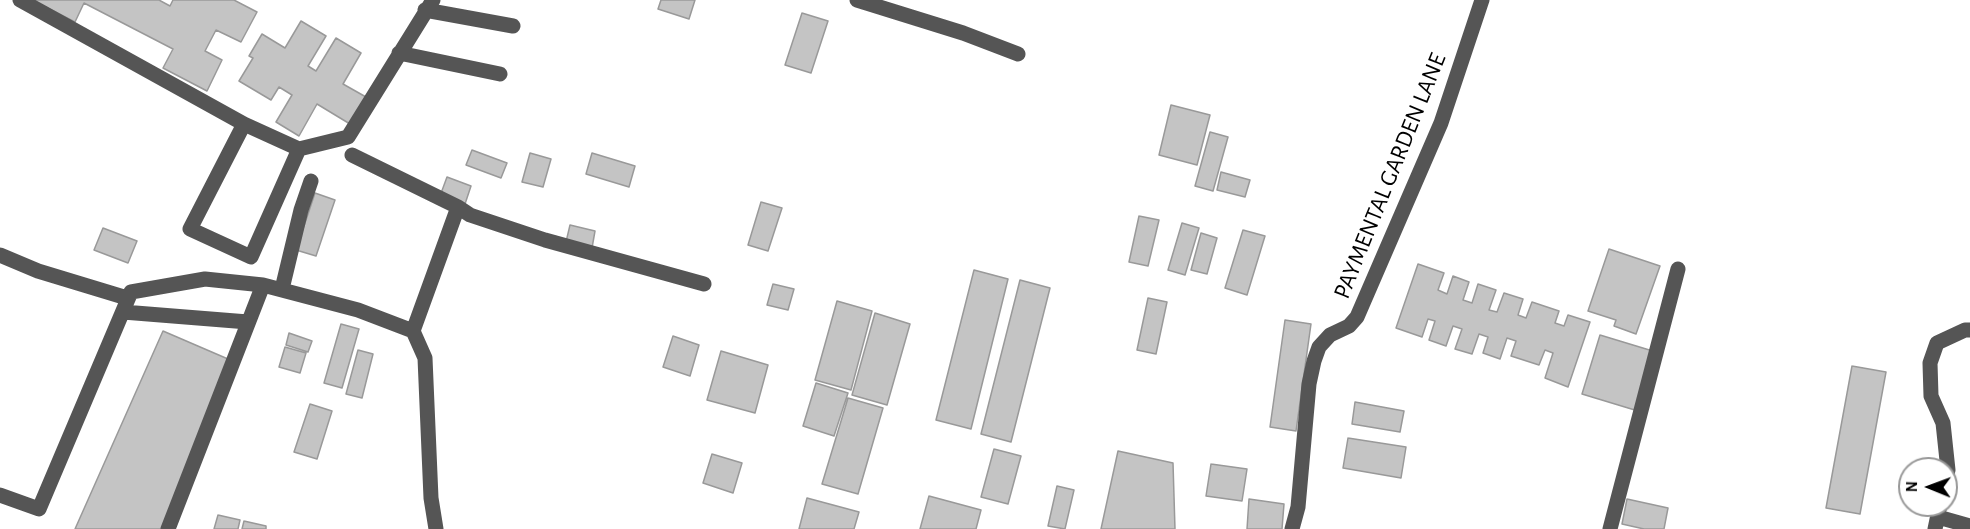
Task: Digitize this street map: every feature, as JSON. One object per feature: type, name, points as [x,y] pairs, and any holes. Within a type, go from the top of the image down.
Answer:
[{"type":"street","points":[[21,0],[244,124],[299,148],[348,137],[429,5],[513,26]]},
{"type":"street","points":[[857,0],[963,33],[1018,54]]},
{"type":"street","name":"PAYMENTAL GARDEN LANE","points":[[1292,529],[1298,507],[1309,384],[1319,347],[1330,335],[1349,326],[1357,316],[1441,123],[1482,0]]},
{"type":"street","points":[[399,53],[500,74]]},
{"type":"street","points":[[244,124],[190,229],[251,257],[299,148]]},
{"type":"street","points":[[352,155],[470,215],[545,240],[704,284]]},
{"type":"street","points":[[282,289],[301,210],[311,181]]},
{"type":"street","points":[[436,529],[431,498],[425,358],[413,331],[458,207]]},
{"type":"street","points":[[0,255],[38,271],[127,298],[131,292],[205,279],[263,285],[358,310],[413,331]]},
{"type":"street","points":[[1610,529],[1678,269]]},
{"type":"street","points":[[168,529],[263,285]]},
{"type":"street","points":[[0,495],[39,509],[131,292]]},
{"type":"street","points":[[123,312],[248,322]]},
{"type":"street","points":[[1947,457],[1943,423],[1931,396],[1930,363],[1937,343],[1965,330],[1970,330]]},
{"type":"street","points":[[1938,517],[1970,526]]},
{"type":"building","points":[[32,0],[159,0],[170,6],[173,0],[234,0],[257,12],[241,42],[216,30],[205,51],[222,60],[207,91],[163,68],[173,49],[84,3],[75,22]]},
{"type":"building","points":[[661,0],[695,0],[689,19],[658,9]]},
{"type":"building","points":[[802,13],[828,21],[811,73],[785,65]]},
{"type":"building","points":[[301,21],[326,36],[308,66],[316,71],[336,38],[361,53],[343,84],[366,97],[350,124],[317,104],[299,136],[276,122],[292,95],[279,87],[271,100],[239,81],[253,58],[249,56],[262,34],[285,48]]},
{"type":"building","points":[[1171,105],[1210,115],[1197,165],[1159,155]]},
{"type":"building","points":[[1210,132],[1228,137],[1213,191],[1195,186]]},
{"type":"building","points":[[472,150],[507,163],[501,178],[466,165]]},
{"type":"building","points":[[530,153],[551,159],[543,187],[522,182]]},
{"type":"building","points":[[592,153],[635,166],[629,187],[586,174]]},
{"type":"building","points":[[1221,172],[1250,180],[1245,197],[1217,190]]},
{"type":"building","points":[[447,177],[471,186],[465,204],[440,196]]},
{"type":"building","points":[[315,193],[335,200],[316,256],[296,250]]},
{"type":"building","points":[[761,202],[782,208],[768,251],[748,245]]},
{"type":"building","points":[[1139,216],[1159,220],[1148,266],[1129,262]]},
{"type":"building","points":[[1182,223],[1199,228],[1185,275],[1168,270]]},
{"type":"building","points":[[570,225],[595,231],[592,248],[566,242]]},
{"type":"building","points":[[103,228],[137,241],[128,263],[94,250]]},
{"type":"building","points":[[1243,230],[1265,236],[1247,295],[1225,288]]},
{"type":"building","points":[[1201,233],[1217,238],[1207,274],[1191,270]]},
{"type":"building","points":[[1609,249],[1660,266],[1636,334],[1614,326],[1616,320],[1588,311]]},
{"type":"building","points":[[1418,264],[1444,273],[1438,290],[1447,294],[1453,276],[1469,282],[1463,300],[1472,303],[1478,284],[1496,290],[1489,310],[1497,312],[1504,293],[1523,299],[1518,315],[1526,318],[1532,302],[1559,311],[1555,323],[1564,326],[1568,315],[1590,322],[1568,387],[1545,378],[1553,353],[1545,350],[1539,365],[1511,356],[1516,341],[1507,338],[1500,359],[1483,353],[1488,337],[1479,334],[1472,354],[1455,349],[1462,329],[1453,326],[1446,346],[1429,340],[1435,321],[1428,319],[1422,337],[1396,328]]},
{"type":"building","points":[[974,270],[1008,279],[971,429],[936,420]]},
{"type":"building","points":[[1020,280],[1050,288],[1011,442],[981,434]]},
{"type":"building","points":[[773,284],[794,289],[788,310],[767,305]]},
{"type":"building","points":[[1148,298],[1167,302],[1156,354],[1137,350]]},
{"type":"building","points":[[837,301],[872,311],[851,390],[815,380]]},
{"type":"building","points":[[875,313],[910,324],[887,405],[852,395]]},
{"type":"building","points":[[1285,320],[1311,324],[1296,431],[1270,427]]},
{"type":"building","points":[[341,324],[359,329],[342,388],[324,383]]},
{"type":"building","points":[[163,331],[228,359],[162,529],[75,529]]},
{"type":"building","points":[[289,333],[312,341],[308,352],[286,345]]},
{"type":"building","points":[[1600,335],[1656,352],[1638,411],[1582,394]]},
{"type":"building","points":[[673,336],[699,345],[690,376],[663,367]]},
{"type":"building","points":[[285,347],[306,353],[300,373],[279,367]]},
{"type":"building","points":[[358,350],[373,354],[362,398],[346,394]]},
{"type":"building","points":[[721,351],[768,365],[755,413],[707,400]]},
{"type":"building","points":[[1852,366],[1886,372],[1860,514],[1826,508]]},
{"type":"building","points":[[816,383],[848,393],[834,436],[803,426]]},
{"type":"building","points":[[848,398],[883,408],[858,494],[822,484]]},
{"type":"building","points":[[1355,402],[1404,411],[1400,432],[1352,424]]},
{"type":"building","points":[[310,404],[332,411],[317,459],[294,452]]},
{"type":"building","points":[[1348,438],[1406,447],[1401,478],[1343,468]]},
{"type":"building","points":[[994,449],[1021,456],[1008,504],[981,497]]},
{"type":"building","points":[[1118,451],[1173,463],[1175,529],[1101,529]]},
{"type":"building","points":[[712,454],[742,463],[733,493],[703,483]]},
{"type":"building","points":[[1211,464],[1247,469],[1242,501],[1206,496]]},
{"type":"building","points":[[1057,486],[1074,490],[1065,529],[1048,526]]},
{"type":"building","points":[[929,496],[981,510],[976,529],[920,529]]},
{"type":"building","points":[[807,498],[859,512],[854,529],[799,529]]},
{"type":"building","points":[[1249,499],[1284,504],[1282,529],[1247,529]]},
{"type":"building","points":[[1627,499],[1668,508],[1664,529],[1644,529],[1622,524]]},
{"type":"building","points":[[218,515],[240,520],[238,529],[214,529]]},
{"type":"building","points":[[244,521],[266,526],[266,529],[242,529]]}]
